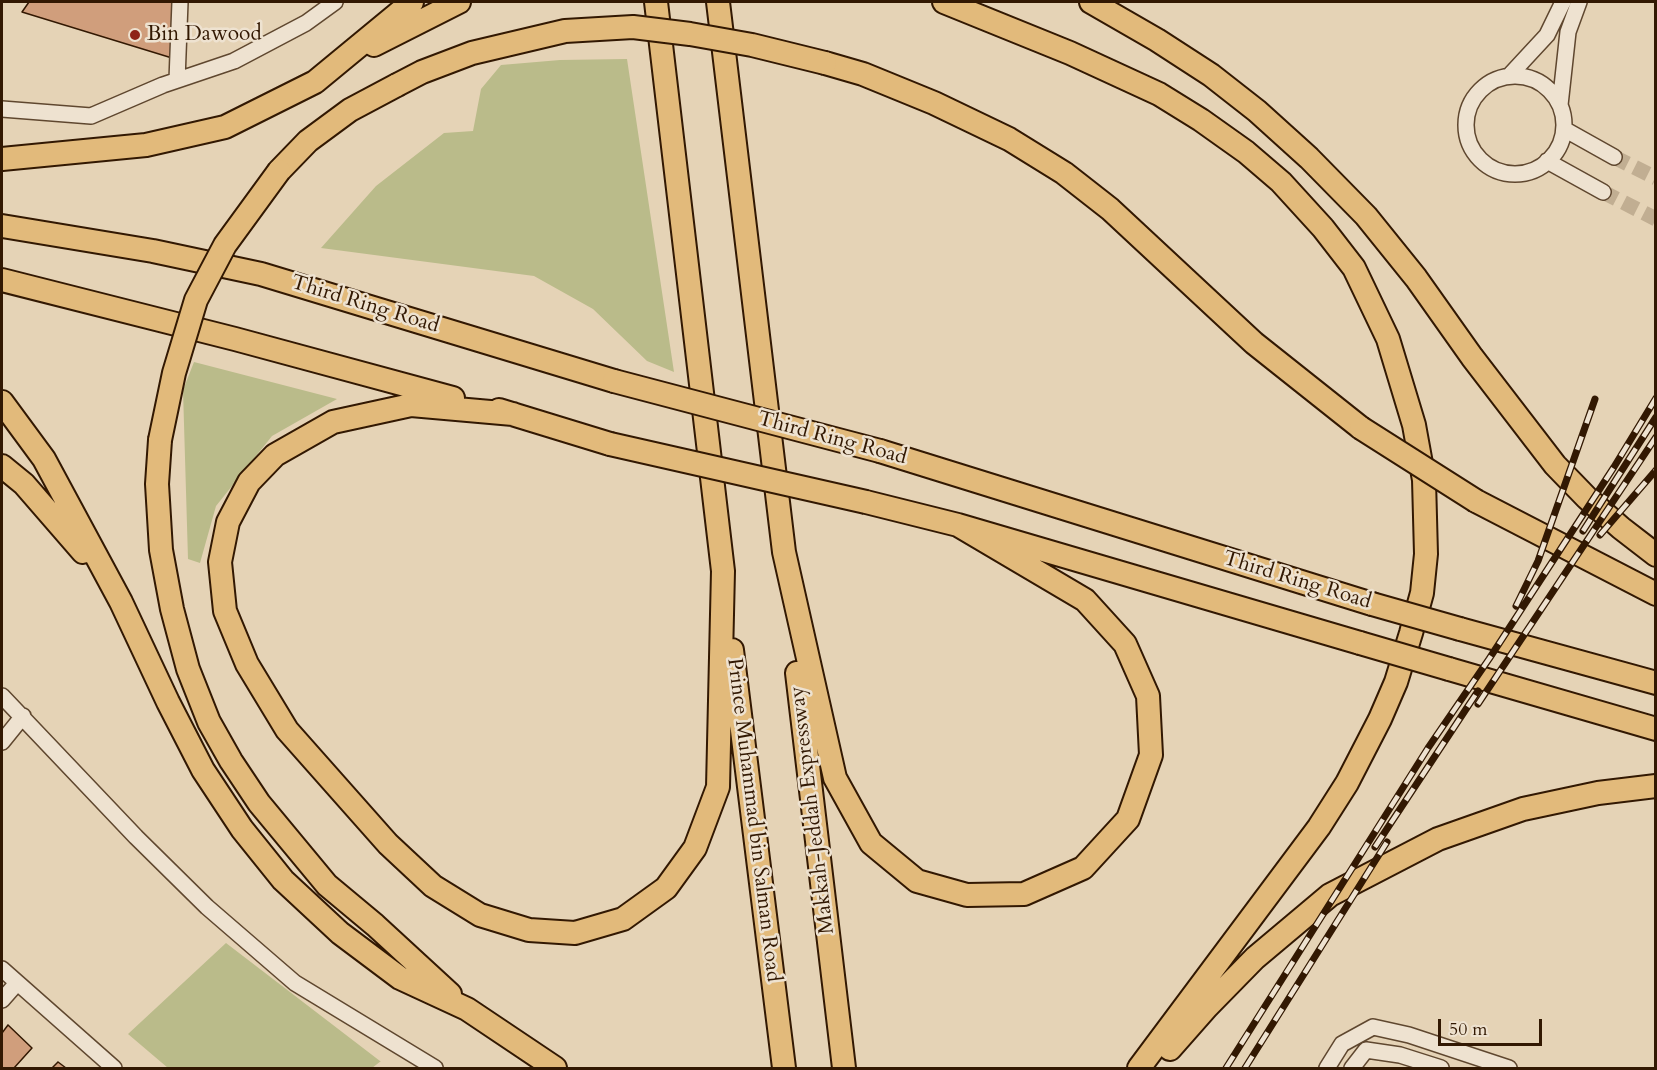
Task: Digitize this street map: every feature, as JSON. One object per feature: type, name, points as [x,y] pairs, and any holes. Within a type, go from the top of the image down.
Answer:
[{"type":"highway","points":[[2,159],[146,145],[225,127],[315,82],[412,2]]},
{"type":"highway","points":[[338,64],[459,2]]},
{"type":"highway","points":[[513,414],[411,405],[333,422],[275,455],[249,482],[228,522],[220,562],[225,611],[247,664],[287,730],[388,844],[433,886],[480,915],[529,930],[575,933],[623,919],[666,888],[695,848],[718,787],[723,571],[656,2]]},
{"type":"highway","points":[[718,2],[784,552],[835,778],[871,843],[917,881],[967,896],[1024,894],[1083,868],[1128,819],[1150,755],[1148,696],[1125,644],[1085,600],[958,525]]},
{"type":"highway","points":[[944,2],[1070,53],[1159,94],[1246,152],[1281,182],[1323,228],[1354,268],[1388,339],[1414,425],[1424,480],[1426,554],[1419,603],[1396,682],[1347,783],[1240,935],[1140,1068]]},
{"type":"highway","points":[[1091,2],[1157,40],[1211,75],[1257,111],[1309,158],[1366,216],[1402,260],[1554,465],[1620,528],[1656,555]]},
{"type":"highway","points":[[555,1068],[467,1009],[375,925],[327,885],[259,802],[231,761],[209,722],[185,659],[172,609],[161,550],[157,484],[160,440],[174,373],[196,300],[225,244],[279,171],[308,141],[350,110],[422,72],[472,53],[565,31],[633,27],[752,45],[825,63],[864,74],[934,103],[1009,139],[1064,172],[1110,209],[1254,343],[1361,428],[1476,501],[1656,594]]},
{"type":"highway","name":"Third Ring Road","points":[[2,226],[153,251],[261,274],[614,381],[880,451],[1372,604],[1656,683]]},
{"type":"highway","name":"Third Ring Road","points":[[2,280],[235,339],[513,414],[610,444],[958,525],[1656,729]]},
{"type":"highway","points":[[2,402],[44,459],[121,602],[203,770],[242,829],[283,880],[340,933],[400,978],[467,1009]]},
{"type":"highway","points":[[2,466],[24,484],[70,536],[121,602]]},
{"type":"highway","name":"Makkah-Jeddah Expressway","points":[[784,552],[844,1068]]},
{"type":"highway","name":"Prince Muhammad bin Salman Road","points":[[723,571],[784,1068]]},
{"type":"highway","points":[[1153,1068],[1207,1007],[1255,958],[1330,895],[1438,839],[1523,810],[1598,794],[1656,786]]},
{"type":"street","points":[[177,80],[180,2]]},
{"type":"street","points":[[2,110],[92,116],[177,80],[234,61],[306,24],[335,2]]},
{"type":"street","points":[[1509,76],[1547,34],[1563,2]]},
{"type":"street","points":[[1560,105],[1551,92],[1539,82],[1524,76],[1509,76],[1493,81],[1480,91],[1470,105],[1466,121],[1471,145],[1486,164],[1501,172],[1517,174],[1533,170],[1556,152],[1564,129],[1560,105],[1568,32],[1579,2]]},
{"type":"street","points":[[1564,129],[1614,158]]},
{"type":"street","points":[[1547,161],[1603,192]]},
{"type":"street","points":[[2,696],[152,853],[207,907],[295,983],[427,1067]]},
{"type":"street","points":[[2,742],[22,716]]},
{"type":"street","points":[[2,969],[114,1068]]},
{"type":"street","points":[[2,1000],[17,983]]},
{"type":"street","points":[[1327,1068],[1342,1044],[1372,1027],[1409,1035],[1509,1068]]},
{"type":"street","points":[[1352,1068],[1366,1050],[1400,1055],[1441,1068]]},
{"type":"green space","points":[[627,59],[674,372],[647,361],[593,309],[534,276],[321,248],[376,186],[444,133],[473,131],[481,89],[501,65],[560,60]]},
{"type":"green space","points":[[194,362],[337,399],[272,436],[216,506],[200,563],[188,559],[183,390]]},
{"type":"green space","points":[[226,943],[381,1061],[372,1068],[168,1068],[128,1034]]},
{"type":"building","name":"Bin Dawood","points":[[29,2],[174,2],[172,58],[22,12]]},
{"type":"building","points":[[8,1025],[32,1048],[14,1068],[2,1068],[2,1033]]},
{"type":"building","points":[[58,1062],[66,1068],[52,1068]]},
{"type":"tunnel","points":[[1614,157],[1656,178]]},
{"type":"tunnel","points":[[1603,192],[1656,219]]},
{"type":"railway","points":[[1226,1068],[1428,748],[1489,659],[1614,467],[1656,398]]},
{"type":"railway","points":[[1516,606],[1538,561],[1595,399]]},
{"type":"railway","points":[[1583,531],[1656,417]]},
{"type":"railway","points":[[1478,704],[1656,437]]},
{"type":"railway","points":[[1600,535],[1656,470]]},
{"type":"railway","points":[[1375,847],[1478,691]]},
{"type":"railway","points":[[1245,1068],[1387,842]]},
{"type":"place","name":"Bin Dawood","points":[[135,35]]}]
